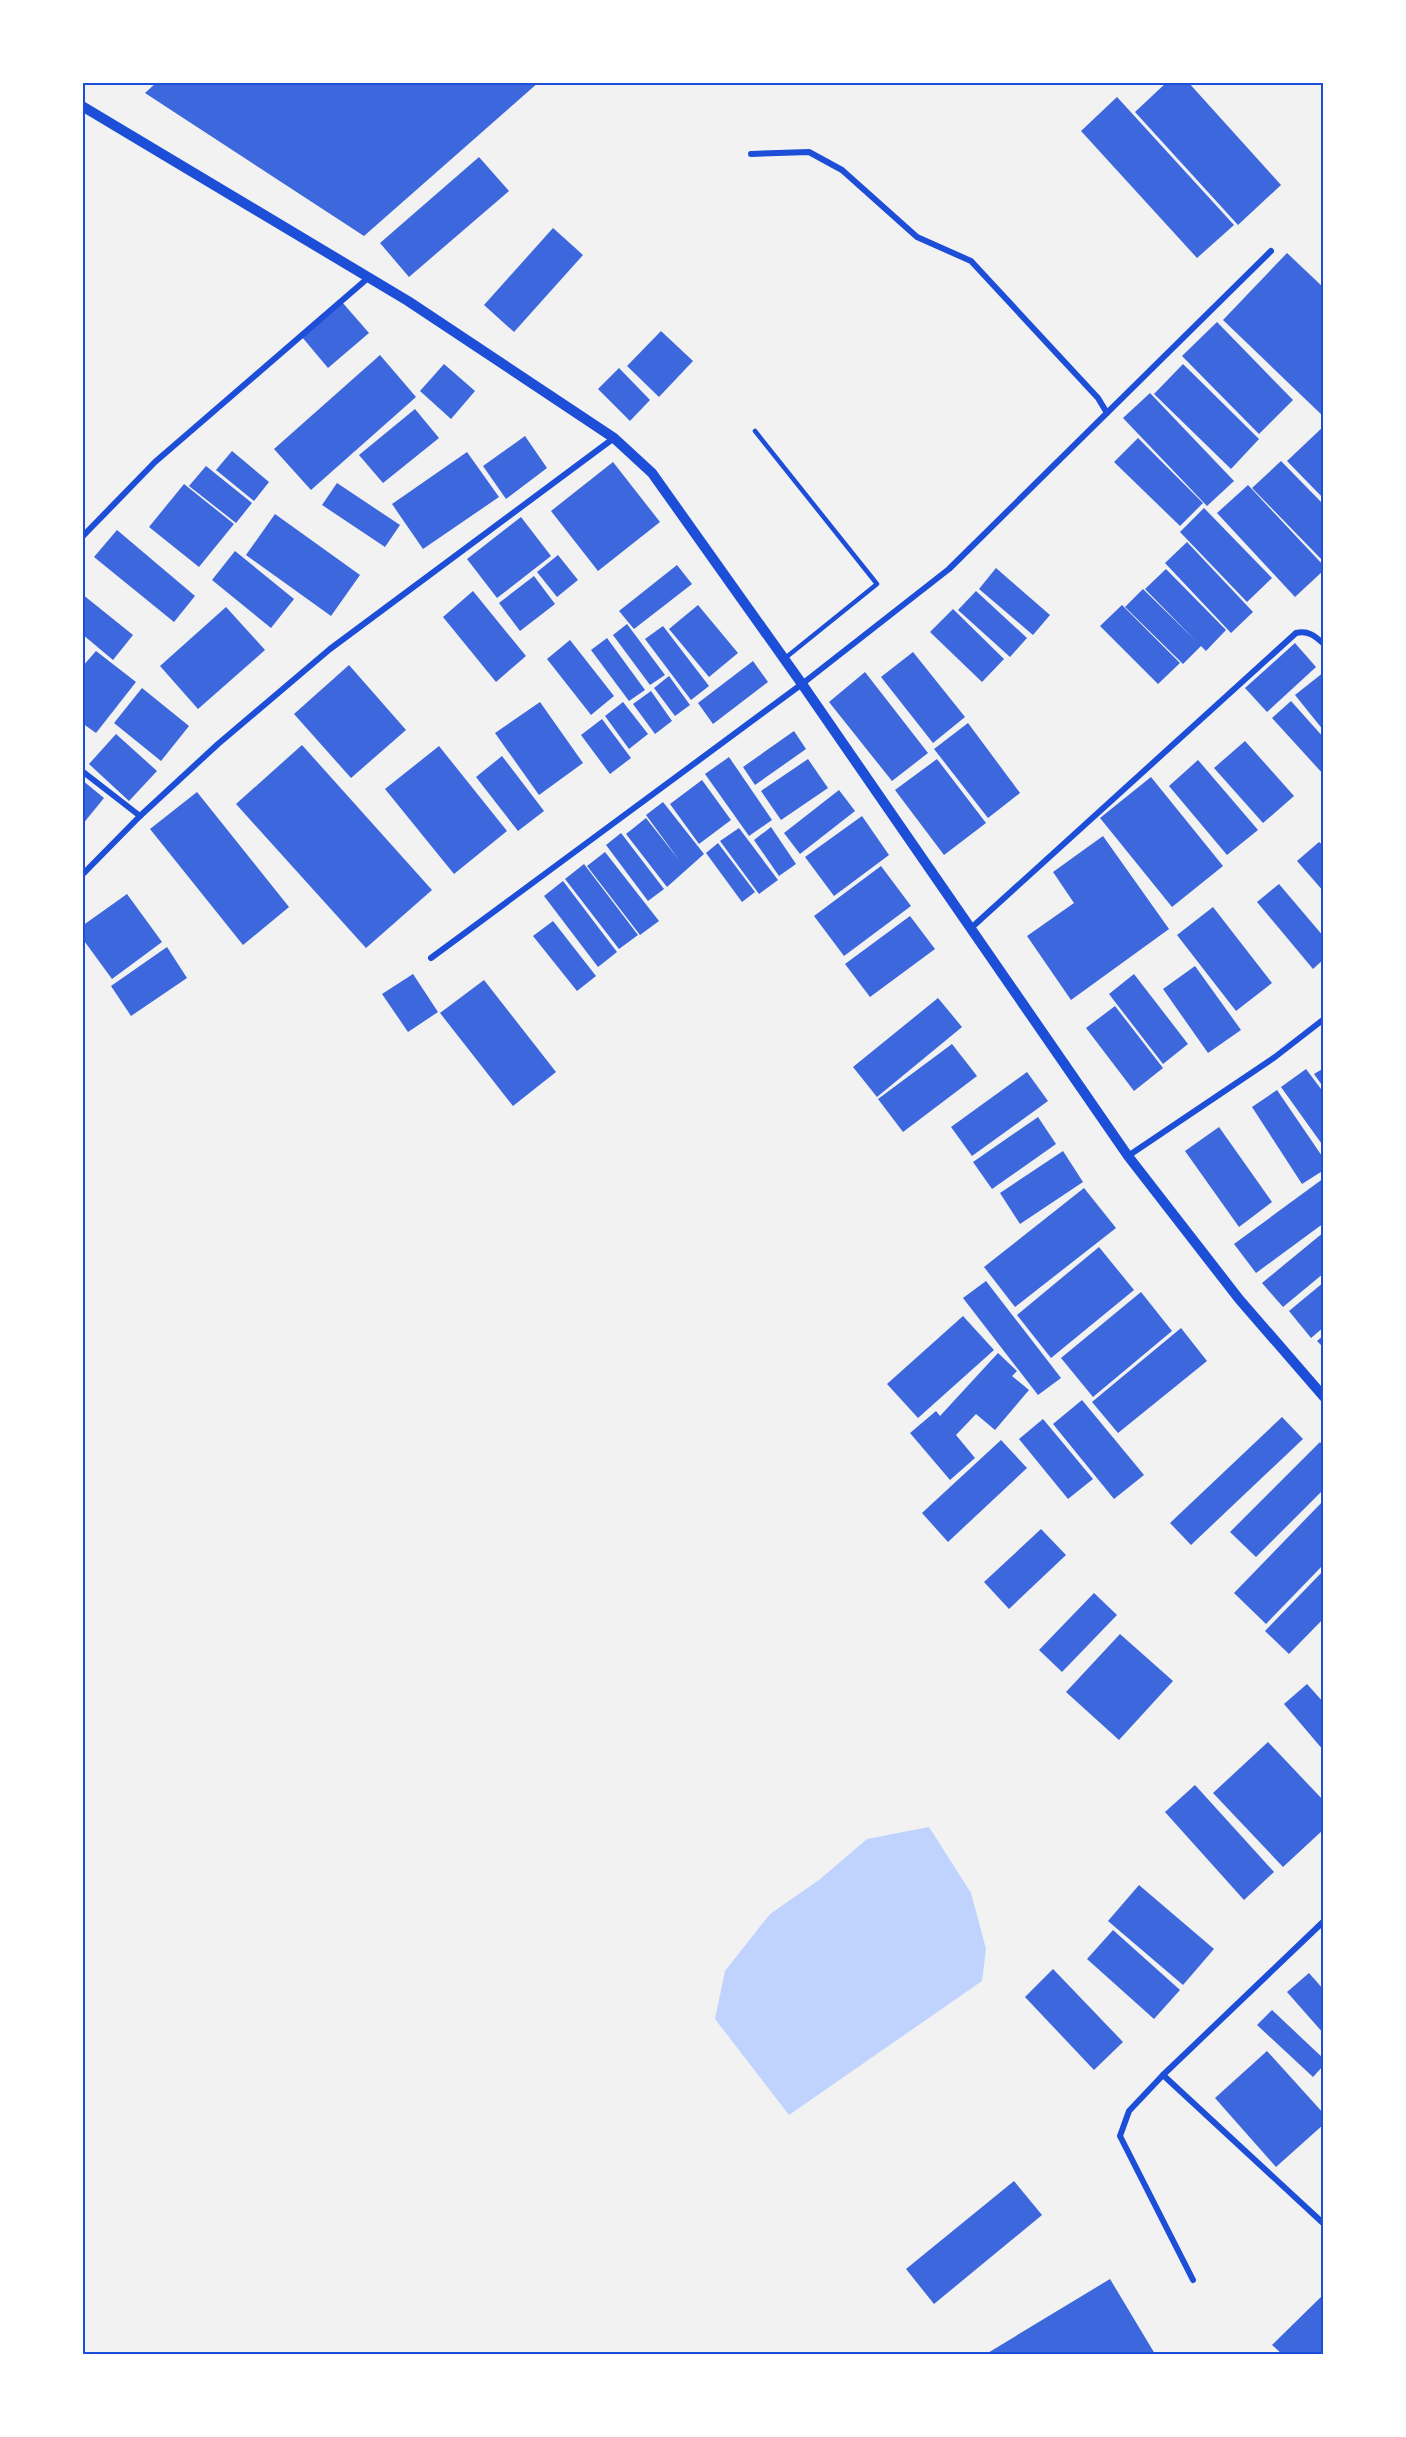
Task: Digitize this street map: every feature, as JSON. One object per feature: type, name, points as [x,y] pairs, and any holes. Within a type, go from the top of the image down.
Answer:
[{"type":"street","points":[[82,106],[408,302],[614,438],[652,473],[802,684],[969,929],[1128,1156],[1239,1299],[1323,1396]]},
{"type":"street","points":[[751,154],[809,152],[842,170],[917,237],[971,261],[1098,398],[1107,413]]},
{"type":"street","points":[[431,958],[802,684],[949,569],[1270,251]]},
{"type":"street","points":[[82,537],[154,462],[368,278]]},
{"type":"street","points":[[82,875],[140,816],[218,744],[330,649],[614,438]]},
{"type":"street","points":[[969,929],[1296,633],[1303,631],[1312,634],[1323,644]]},
{"type":"street","points":[[82,771],[140,816]]},
{"type":"street","points":[[1128,1156],[1275,1057],[1323,1019]]},
{"type":"street","points":[[1193,2280],[1120,2136],[1129,2111],[1163,2075],[1323,1921]]},
{"type":"street","points":[[1163,2075],[1323,2224]]},
{"type":"lane","points":[[755,431],[877,584],[784,659]]},
{"type":"water","points":[[929,1827],[971,1893],[986,1949],[982,1981],[789,2115],[715,2019],[725,1971],[770,1914],[819,1880],[867,1839]]},
{"type":"building","points":[[157,82],[539,82],[364,236],[145,93]]},
{"type":"building","points":[[1167,82],[1188,82],[1281,185],[1238,225],[1135,112]]},
{"type":"building","points":[[1117,97],[1234,225],[1197,258],[1081,131]]},
{"type":"building","points":[[479,157],[509,191],[409,277],[380,243]]},
{"type":"building","points":[[553,228],[583,255],[514,332],[484,305]]},
{"type":"building","points":[[1287,253],[1324,288],[1324,417],[1223,320]]},
{"type":"building","points":[[342,302],[369,333],[328,368],[302,337]]},
{"type":"building","points":[[1217,322],[1293,400],[1259,434],[1182,356]]},
{"type":"building","points":[[661,331],[693,361],[659,397],[627,366]]},
{"type":"building","points":[[380,355],[416,397],[311,490],[274,449]]},
{"type":"building","points":[[444,364],[475,391],[451,419],[420,391]]},
{"type":"building","points":[[1183,364],[1259,439],[1231,469],[1154,394]]},
{"type":"building","points":[[619,368],[650,400],[630,421],[598,389]]},
{"type":"building","points":[[1150,393],[1234,481],[1207,506],[1123,418]]},
{"type":"building","points":[[415,409],[439,438],[383,483],[359,455]]},
{"type":"building","points":[[1324,426],[1324,499],[1287,461]]},
{"type":"building","points":[[525,436],[547,468],[506,499],[483,466]]},
{"type":"building","points":[[1138,438],[1203,503],[1180,526],[1114,462]]},
{"type":"building","points":[[232,451],[269,482],[254,501],[216,470]]},
{"type":"building","points":[[467,452],[499,497],[423,549],[392,504]]},
{"type":"building","points":[[1281,461],[1324,505],[1324,562],[1252,488]]},
{"type":"building","points":[[613,462],[660,522],[598,571],[551,511]]},
{"type":"building","points":[[206,466],[252,503],[236,523],[189,486]]},
{"type":"building","points":[[337,483],[400,525],[385,547],[322,505]]},
{"type":"building","points":[[184,484],[234,524],[199,567],[149,527]]},
{"type":"building","points":[[1248,485],[1324,566],[1324,570],[1295,597],[1217,513]]},
{"type":"building","points":[[1204,508],[1272,578],[1247,602],[1180,532]]},
{"type":"building","points":[[275,514],[360,575],[331,616],[246,555]]},
{"type":"building","points":[[521,517],[551,556],[497,598],[467,559]]},
{"type":"building","points":[[117,530],[195,596],[174,622],[94,557]]},
{"type":"building","points":[[1187,542],[1253,612],[1231,633],[1165,563]]},
{"type":"building","points":[[235,551],[294,599],[271,628],[212,580]]},
{"type":"building","points":[[558,555],[578,580],[557,597],[537,572]]},
{"type":"building","points":[[677,565],[692,584],[634,629],[619,611]]},
{"type":"building","points":[[996,568],[1050,615],[1033,635],[979,589]]},
{"type":"building","points":[[1166,569],[1226,630],[1206,651],[1201,646],[1183,664],[1125,607],[1143,589],[1195,640],[1145,589]]},
{"type":"building","points":[[534,576],[555,604],[520,631],[499,603]]},
{"type":"building","points":[[473,591],[526,656],[496,682],[443,617]]},
{"type":"building","points":[[976,591],[1027,638],[1010,657],[958,610]]},
{"type":"building","points":[[82,594],[133,635],[113,660],[82,634]]},
{"type":"building","points":[[698,605],[738,653],[709,677],[669,629]]},
{"type":"building","points":[[1122,605],[1180,663],[1158,684],[1100,626]]},
{"type":"building","points":[[226,607],[265,650],[198,709],[160,666]]},
{"type":"building","points":[[953,609],[1004,659],[982,682],[930,632]]},
{"type":"building","points":[[627,624],[665,675],[650,685],[613,635]]},
{"type":"building","points":[[663,626],[709,686],[691,700],[645,639]]},
{"type":"building","points":[[607,638],[645,690],[629,701],[591,650]]},
{"type":"building","points":[[570,640],[614,696],[591,715],[547,659]]},
{"type":"building","points":[[1295,643],[1316,667],[1267,712],[1245,688]]},
{"type":"building","points":[[96,651],[136,682],[96,733],[82,723],[82,667]]},
{"type":"building","points":[[913,652],[965,717],[933,743],[881,677]]},
{"type":"building","points":[[753,661],[768,682],[713,724],[698,703]]},
{"type":"building","points":[[349,665],[406,730],[351,778],[294,714]]},
{"type":"building","points":[[865,672],[928,753],[892,781],[829,702]]},
{"type":"building","points":[[1324,672],[1324,731],[1295,695]]},
{"type":"building","points":[[669,676],[690,705],[675,716],[654,688]]},
{"type":"building","points":[[142,688],[189,726],[161,761],[114,723]]},
{"type":"building","points":[[651,691],[672,721],[655,734],[633,704]]},
{"type":"building","points":[[1291,701],[1324,738],[1324,775],[1272,718]]},
{"type":"building","points":[[540,702],[583,763],[539,795],[495,733]]},
{"type":"building","points":[[623,702],[648,734],[629,749],[605,716]]},
{"type":"building","points":[[602,719],[631,758],[610,774],[581,735]]},
{"type":"building","points":[[968,723],[1020,793],[988,818],[934,749]]},
{"type":"building","points":[[794,731],[806,749],[755,785],[743,767]]},
{"type":"building","points":[[116,734],[157,771],[129,801],[89,764]]},
{"type":"building","points":[[1245,741],[1294,796],[1263,823],[1214,768]]},
{"type":"building","points":[[302,745],[432,890],[366,948],[236,804]]},
{"type":"building","points":[[439,746],[507,831],[454,874],[385,789]]},
{"type":"building","points":[[502,756],[544,811],[518,831],[476,777]]},
{"type":"building","points":[[729,757],[772,820],[749,836],[705,774]]},
{"type":"building","points":[[808,759],[828,788],[781,820],[761,791]]},
{"type":"building","points":[[937,759],[986,823],[944,855],[895,790]]},
{"type":"building","points":[[1198,760],[1258,830],[1227,855],[1169,786]]},
{"type":"building","points":[[1151,777],[1223,866],[1172,907],[1100,818]]},
{"type":"building","points":[[82,780],[104,798],[82,825]]},
{"type":"building","points":[[702,780],[731,820],[699,844],[670,804]]},
{"type":"building","points":[[839,790],[855,811],[800,854],[784,833]]},
{"type":"building","points":[[197,792],[289,907],[243,945],[150,829]]},
{"type":"building","points":[[663,802],[704,854],[667,887],[626,834],[646,818],[679,860],[646,815]]},
{"type":"building","points":[[862,816],[889,855],[834,896],[805,857]]},
{"type":"building","points":[[771,827],[796,864],[779,876],[754,840]]},
{"type":"building","points":[[739,828],[778,880],[759,894],[720,841]]},
{"type":"building","points":[[621,833],[664,889],[648,901],[606,845]]},
{"type":"building","points":[[1103,836],[1169,929],[1071,1000],[1027,936],[1074,903],[1053,872]]},
{"type":"building","points":[[1319,842],[1324,846],[1324,892],[1297,861]]},
{"type":"building","points":[[718,843],[755,892],[742,902],[706,853]]},
{"type":"building","points":[[605,852],[659,921],[640,935],[587,866]]},
{"type":"building","points":[[584,864],[638,935],[619,949],[565,879]]},
{"type":"building","points":[[881,866],[911,906],[844,956],[814,916]]},
{"type":"building","points":[[563,881],[617,952],[598,967],[544,896]]},
{"type":"building","points":[[1279,884],[1324,937],[1324,959],[1313,969],[1257,902]]},
{"type":"building","points":[[127,894],[162,942],[112,979],[82,938],[82,926]]},
{"type":"building","points":[[1213,907],[1272,983],[1236,1011],[1177,935]]},
{"type":"building","points":[[910,916],[935,949],[870,997],[845,964]]},
{"type":"building","points":[[553,921],[596,976],[577,991],[533,936]]},
{"type":"building","points":[[167,947],[187,978],[131,1016],[111,986]]},
{"type":"building","points":[[1195,966],[1241,1030],[1208,1053],[1163,989]]},
{"type":"building","points":[[413,974],[438,1012],[408,1032],[382,994]]},
{"type":"building","points":[[1134,974],[1188,1044],[1163,1064],[1109,994]]},
{"type":"building","points":[[484,980],[556,1072],[513,1106],[440,1013]]},
{"type":"building","points":[[938,998],[962,1027],[877,1097],[853,1067]]},
{"type":"building","points":[[1115,1006],[1163,1068],[1134,1091],[1086,1028]]},
{"type":"building","points":[[952,1044],[977,1076],[903,1132],[878,1099]]},
{"type":"building","points":[[1324,1068],[1324,1088],[1314,1074]]},
{"type":"building","points":[[1306,1069],[1324,1093],[1324,1147],[1281,1087]]},
{"type":"building","points":[[1027,1072],[1048,1101],[972,1156],[951,1127]]},
{"type":"building","points":[[1277,1090],[1324,1159],[1324,1170],[1302,1184],[1252,1107]]},
{"type":"building","points":[[1038,1117],[1056,1144],[992,1189],[973,1162]]},
{"type":"building","points":[[1219,1127],[1272,1202],[1239,1227],[1185,1151]]},
{"type":"building","points":[[1063,1151],[1083,1182],[1020,1224],[1000,1193]]},
{"type":"building","points":[[1324,1178],[1324,1223],[1256,1273],[1234,1244]]},
{"type":"building","points":[[1084,1188],[1116,1228],[1015,1307],[984,1267]]},
{"type":"building","points":[[1324,1232],[1324,1273],[1283,1307],[1262,1283]]},
{"type":"building","points":[[1099,1247],[1134,1290],[1051,1358],[1017,1315]]},
{"type":"building","points":[[986,1281],[1061,1378],[1038,1395],[963,1298]]},
{"type":"building","points":[[1324,1282],[1324,1327],[1311,1338],[1289,1311]]},
{"type":"building","points":[[1141,1292],[1172,1331],[1093,1397],[1061,1358]]},
{"type":"building","points":[[963,1316],[994,1350],[918,1418],[887,1384]]},
{"type":"building","points":[[1181,1328],[1207,1361],[1118,1433],[1092,1402]]},
{"type":"building","points":[[1324,1335],[1324,1348],[1317,1341]]},
{"type":"building","points":[[998,1353],[1017,1371],[1012,1376],[1029,1390],[995,1430],[976,1414],[956,1435],[975,1458],[950,1480],[910,1433],[936,1411],[940,1416]]},
{"type":"building","points":[[1082,1400],[1144,1475],[1114,1499],[1053,1424]]},
{"type":"building","points":[[1282,1417],[1303,1439],[1191,1545],[1170,1523]]},
{"type":"building","points":[[1043,1419],[1093,1479],[1068,1499],[1019,1439]]},
{"type":"building","points":[[1001,1440],[1027,1468],[948,1542],[922,1513]]},
{"type":"building","points":[[1320,1442],[1324,1446],[1324,1489],[1256,1557],[1230,1532]]},
{"type":"building","points":[[1324,1500],[1324,1564],[1266,1624],[1234,1593]]},
{"type":"building","points":[[1041,1529],[1066,1555],[1009,1609],[984,1582]]},
{"type":"building","points":[[1324,1570],[1324,1618],[1289,1654],[1265,1631]]},
{"type":"building","points":[[1094,1593],[1117,1615],[1062,1672],[1039,1650]]},
{"type":"building","points":[[1120,1634],[1173,1681],[1119,1740],[1066,1692]]},
{"type":"building","points":[[1307,1684],[1324,1703],[1324,1751],[1284,1704]]},
{"type":"building","points":[[1268,1742],[1324,1801],[1324,1829],[1283,1867],[1213,1793]]},
{"type":"building","points":[[1195,1785],[1274,1872],[1244,1900],[1165,1812]]},
{"type":"building","points":[[1139,1885],[1214,1949],[1183,1985],[1108,1921]]},
{"type":"building","points":[[1113,1930],[1180,1990],[1154,2019],[1087,1959]]},
{"type":"building","points":[[1053,1969],[1123,2042],[1094,2070],[1025,1997]]},
{"type":"building","points":[[1309,1973],[1324,1990],[1324,2034],[1287,1992]]},
{"type":"building","points":[[1272,2010],[1324,2059],[1324,2065],[1313,2077],[1257,2025]]},
{"type":"building","points":[[1267,2051],[1324,2114],[1324,2124],[1276,2167],[1215,2098]]},
{"type":"building","points":[[1014,2181],[1042,2215],[934,2304],[906,2269]]},
{"type":"building","points":[[1110,2279],[1155,2354],[986,2354]]},
{"type":"building","points":[[1324,2294],[1324,2354],[1282,2354],[1272,2345]]}]
